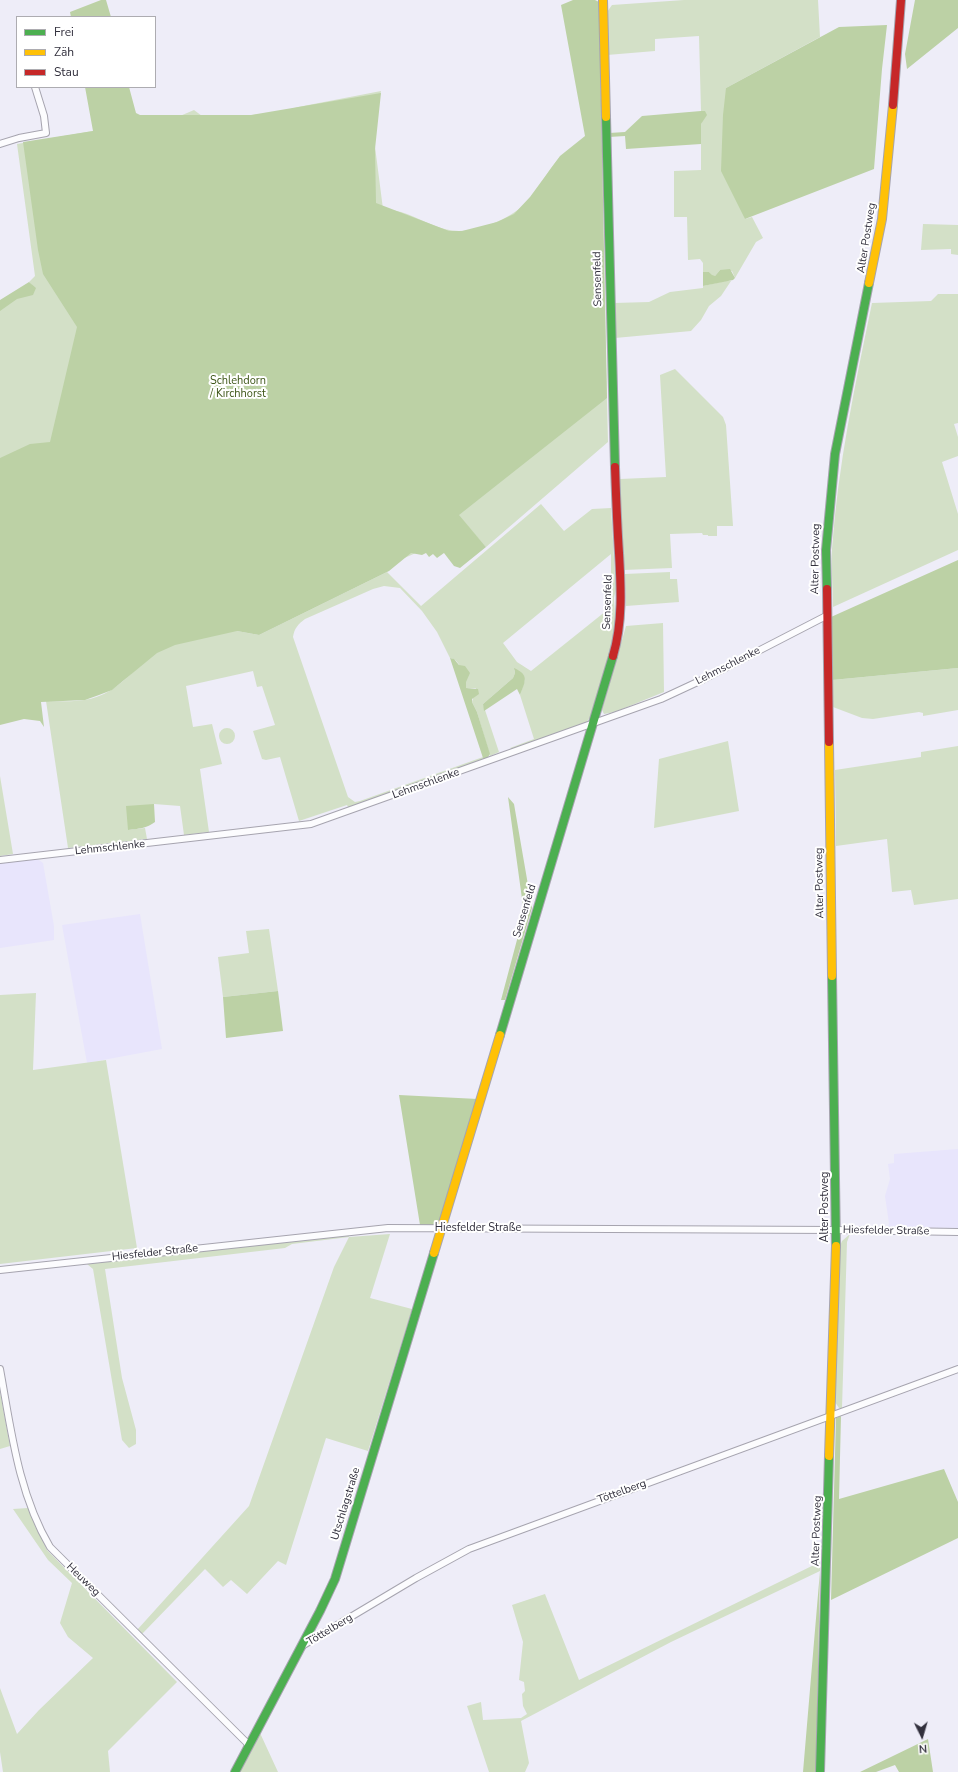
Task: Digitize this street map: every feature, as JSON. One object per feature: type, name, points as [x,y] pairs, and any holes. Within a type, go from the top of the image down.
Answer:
[{"type":"street","name":"Sensenfeld","points":[[442,1228],[616,643],[621,605],[612,420],[603,0]]},
{"type":"street","name":"Alter Postweg","points":[[820,1772],[836,1230],[826,550],[831,487],[841,420],[867,300],[882,219],[888,165],[901,0]]},
{"type":"street","points":[[0,144],[19,138],[46,134],[44,116],[35,88]]},
{"type":"street","name":"Lehmschlenke","points":[[0,860],[247,833],[311,824],[675,692],[826,616]]},
{"type":"street","name":"Hiesfelder Straße","points":[[0,1270],[388,1228],[958,1232]]},
{"type":"street","name":"Utschlagstraße","points":[[235,1772],[335,1579],[442,1228]]},
{"type":"street","name":"Heuweg","points":[[0,1368],[25,1490],[36,1521],[50,1547],[248,1745]]},
{"type":"street","name":"Töttelberg","points":[[301,1647],[416,1578],[469,1549],[958,1369]]},
{"type":"shaded area","points":[[39,860],[43,863],[54,926],[54,940],[0,948],[0,863]]},
{"type":"shaded area","points":[[140,914],[162,1049],[87,1063],[62,925]]},
{"type":"shaded area","points":[[958,1149],[958,1228],[888,1227],[889,1223],[885,1196],[890,1179],[888,1164],[894,1163],[894,1154]]},
{"type":"green space","points":[[101,0],[106,0],[111,16],[71,16],[70,12]]},
{"type":"green space","name":"Schlehdorn / Kirchhorst","points":[[573,0],[595,0],[599,2],[607,398],[459,515],[486,547],[460,568],[454,566],[444,553],[437,558],[433,554],[429,557],[426,553],[422,555],[411,553],[389,571],[259,635],[237,631],[175,645],[157,653],[112,690],[85,700],[41,702],[44,727],[40,721],[24,719],[0,725],[0,458],[30,444],[50,442],[77,327],[43,274],[38,250],[23,142],[93,131],[85,88],[129,88],[136,113],[140,115],[251,115],[381,93],[375,149],[376,203],[449,231],[462,231],[497,222],[514,214],[530,197],[560,156],[585,136],[561,5]]},
{"type":"green space","points":[[684,0],[818,0],[820,37],[726,88],[745,219],[752,217],[763,238],[756,242],[735,278],[732,271],[720,270],[715,276],[712,276],[709,272],[703,272],[703,263],[700,259],[688,260],[687,217],[674,217],[674,171],[701,170],[701,124],[705,111],[701,111],[699,36],[655,39],[655,51],[607,55],[607,12],[612,5]]},
{"type":"green space","points":[[915,0],[958,0],[958,28],[907,69],[905,54]]},
{"type":"green space","points":[[887,25],[874,169],[745,219],[721,171],[723,115],[726,88],[839,27]]},
{"type":"green space","name":"Schlehdorn / Kirchhorst","points":[[381,91],[373,131],[383,209],[401,212],[452,231],[469,230],[490,225],[521,208],[529,201],[559,158],[600,127],[608,442],[486,547],[461,519],[425,549],[237,631],[259,635],[387,572],[421,606],[541,504],[564,531],[592,509],[611,508],[616,589],[614,598],[616,628],[593,713],[586,723],[514,750],[510,748],[534,739],[520,695],[525,680],[514,669],[515,673],[513,678],[483,704],[499,752],[490,756],[477,712],[472,702],[476,688],[466,688],[460,665],[454,659],[450,658],[437,632],[422,611],[400,588],[384,586],[373,589],[305,619],[297,627],[293,637],[348,797],[355,802],[360,801],[483,757],[487,759],[349,809],[347,805],[299,821],[280,757],[266,760],[262,759],[253,731],[275,725],[262,686],[257,687],[253,671],[186,686],[193,727],[212,724],[222,764],[200,769],[209,832],[184,835],[180,806],[154,804],[128,830],[145,828],[147,839],[68,848],[46,701],[79,701],[98,697],[123,682],[133,672],[0,698],[0,304],[32,285],[29,282],[35,276],[17,144],[180,116],[194,110],[202,116],[225,118],[280,112],[298,107]],"holes":[[[611,554],[611,607],[531,671],[517,662],[503,643]]]},
{"type":"green space","points":[[705,111],[707,115],[701,124],[701,144],[626,149],[625,136],[609,137],[609,133],[625,132],[642,116]]},
{"type":"green space","points":[[923,224],[958,225],[958,255],[951,254],[951,249],[921,250]]},
{"type":"green space","points":[[730,269],[735,278],[733,280],[703,286],[703,272],[709,272],[715,276],[720,270]]},
{"type":"green space","points":[[731,281],[721,296],[709,306],[701,320],[691,331],[615,338],[614,303],[649,302],[670,292],[703,288],[703,286]]},
{"type":"green space","points":[[29,282],[36,288],[33,295],[17,299],[0,311],[0,300]]},
{"type":"green space","points":[[938,294],[958,294],[958,423],[954,424],[958,437],[958,456],[942,462],[958,514],[958,550],[833,607],[832,549],[838,487],[853,395],[872,303],[931,301]]},
{"type":"green space","points":[[675,369],[723,417],[726,425],[733,526],[717,526],[717,536],[703,535],[702,533],[670,534],[672,568],[624,570],[620,479],[666,477],[660,375]]},
{"type":"green space","points":[[958,560],[958,668],[832,680],[831,617]]},
{"type":"green space","points":[[670,572],[670,579],[677,579],[679,602],[626,606],[625,574]]},
{"type":"green space","points":[[663,623],[664,692],[615,712],[604,714],[602,710],[626,626]]},
{"type":"green space","points":[[450,658],[454,659],[459,665],[465,666],[470,673],[466,682],[466,688],[478,689],[479,694],[472,699],[472,702],[477,712],[490,754],[487,759],[483,758]]},
{"type":"green space","points":[[514,668],[522,673],[525,679],[520,695],[517,689],[484,711],[483,704],[513,678],[515,673]]},
{"type":"green space","points":[[958,668],[958,710],[923,716],[923,713],[919,712],[873,719],[862,718],[833,707],[832,680]]},
{"type":"green space","points":[[227,728],[234,733],[235,736],[230,743],[227,744],[220,739],[219,736],[224,729]]},
{"type":"green space","points":[[728,741],[739,811],[654,828],[659,759]]},
{"type":"green space","points":[[958,746],[958,899],[914,905],[911,890],[892,892],[887,839],[836,846],[835,770],[921,757],[921,752]]},
{"type":"green space","points":[[0,776],[13,854],[0,856]]},
{"type":"green space","points":[[508,797],[514,804],[532,908],[505,1000],[501,1000],[522,921],[523,906]]},
{"type":"green space","points":[[154,804],[155,822],[146,827],[128,830],[126,806]]},
{"type":"green space","points":[[269,929],[278,991],[223,997],[218,957],[249,953],[246,931]]},
{"type":"green space","points":[[278,991],[283,1031],[226,1038],[223,997]]},
{"type":"green space","points":[[36,993],[33,1070],[106,1060],[137,1248],[0,1264],[0,995]]},
{"type":"green space","points":[[399,1095],[478,1099],[442,1225],[420,1225]]},
{"type":"green space","points":[[348,1233],[349,1237],[292,1244],[285,1248],[105,1269],[122,1378],[136,1430],[136,1444],[129,1448],[122,1440],[93,1269],[87,1264]]},
{"type":"green space","points":[[390,1234],[370,1298],[412,1309],[368,1451],[326,1438],[286,1565],[278,1561],[247,1594],[231,1580],[223,1587],[205,1569],[142,1634],[137,1630],[249,1506],[334,1267],[349,1237]]},
{"type":"green space","points":[[850,1234],[847,1242],[842,1408],[839,1408],[835,1402],[840,1246],[842,1241]]},
{"type":"green space","points":[[0,1392],[10,1446],[0,1449]]},
{"type":"green space","points":[[841,1416],[839,1499],[944,1469],[958,1502],[958,1538],[831,1600],[836,1418]]},
{"type":"green space","points":[[28,1508],[47,1550],[177,1682],[108,1751],[110,1772],[3,1772],[0,1752],[0,1688],[17,1734],[39,1710],[93,1658],[68,1637],[60,1623],[72,1583],[48,1560],[13,1509]]},
{"type":"green space","points":[[820,1562],[820,1571],[671,1642],[521,1721],[529,1763],[525,1772],[489,1772],[467,1706],[481,1702],[483,1720],[521,1718],[527,1714],[523,1706],[522,1694],[525,1691],[524,1682],[519,1680],[523,1642],[512,1605],[545,1594],[579,1680]]},
{"type":"green space","points":[[820,1571],[816,1772],[803,1772]]},
{"type":"green space","points":[[260,1733],[278,1772],[240,1772]]},
{"type":"green space","points":[[928,1739],[933,1772],[899,1772],[895,1765],[876,1772],[860,1772]]},
{"type":"traffic: fast","points":[[606,117],[615,467]]},
{"type":"traffic: fast","points":[[827,589],[826,550],[835,454],[869,283]]},
{"type":"traffic: fast","points":[[500,1035],[613,656]]},
{"type":"traffic: fast","points":[[832,976],[836,1246]]},
{"type":"traffic: fast","points":[[235,1772],[320,1611],[335,1579],[434,1253]]},
{"type":"traffic: fast","points":[[820,1772],[829,1456]]},
{"type":"traffic: slow","points":[[603,0],[606,117]]},
{"type":"traffic: slow","points":[[869,283],[882,219],[893,105]]},
{"type":"traffic: slow","points":[[829,742],[832,976]]},
{"type":"traffic: slow","points":[[434,1253],[500,1035]]},
{"type":"traffic: slow","points":[[829,1456],[836,1246]]},
{"type":"traffic: jam","points":[[893,105],[901,0]]},
{"type":"traffic: jam","points":[[613,656],[620,617],[620,579],[615,467]]},
{"type":"traffic: jam","points":[[827,589],[829,742]]}]
